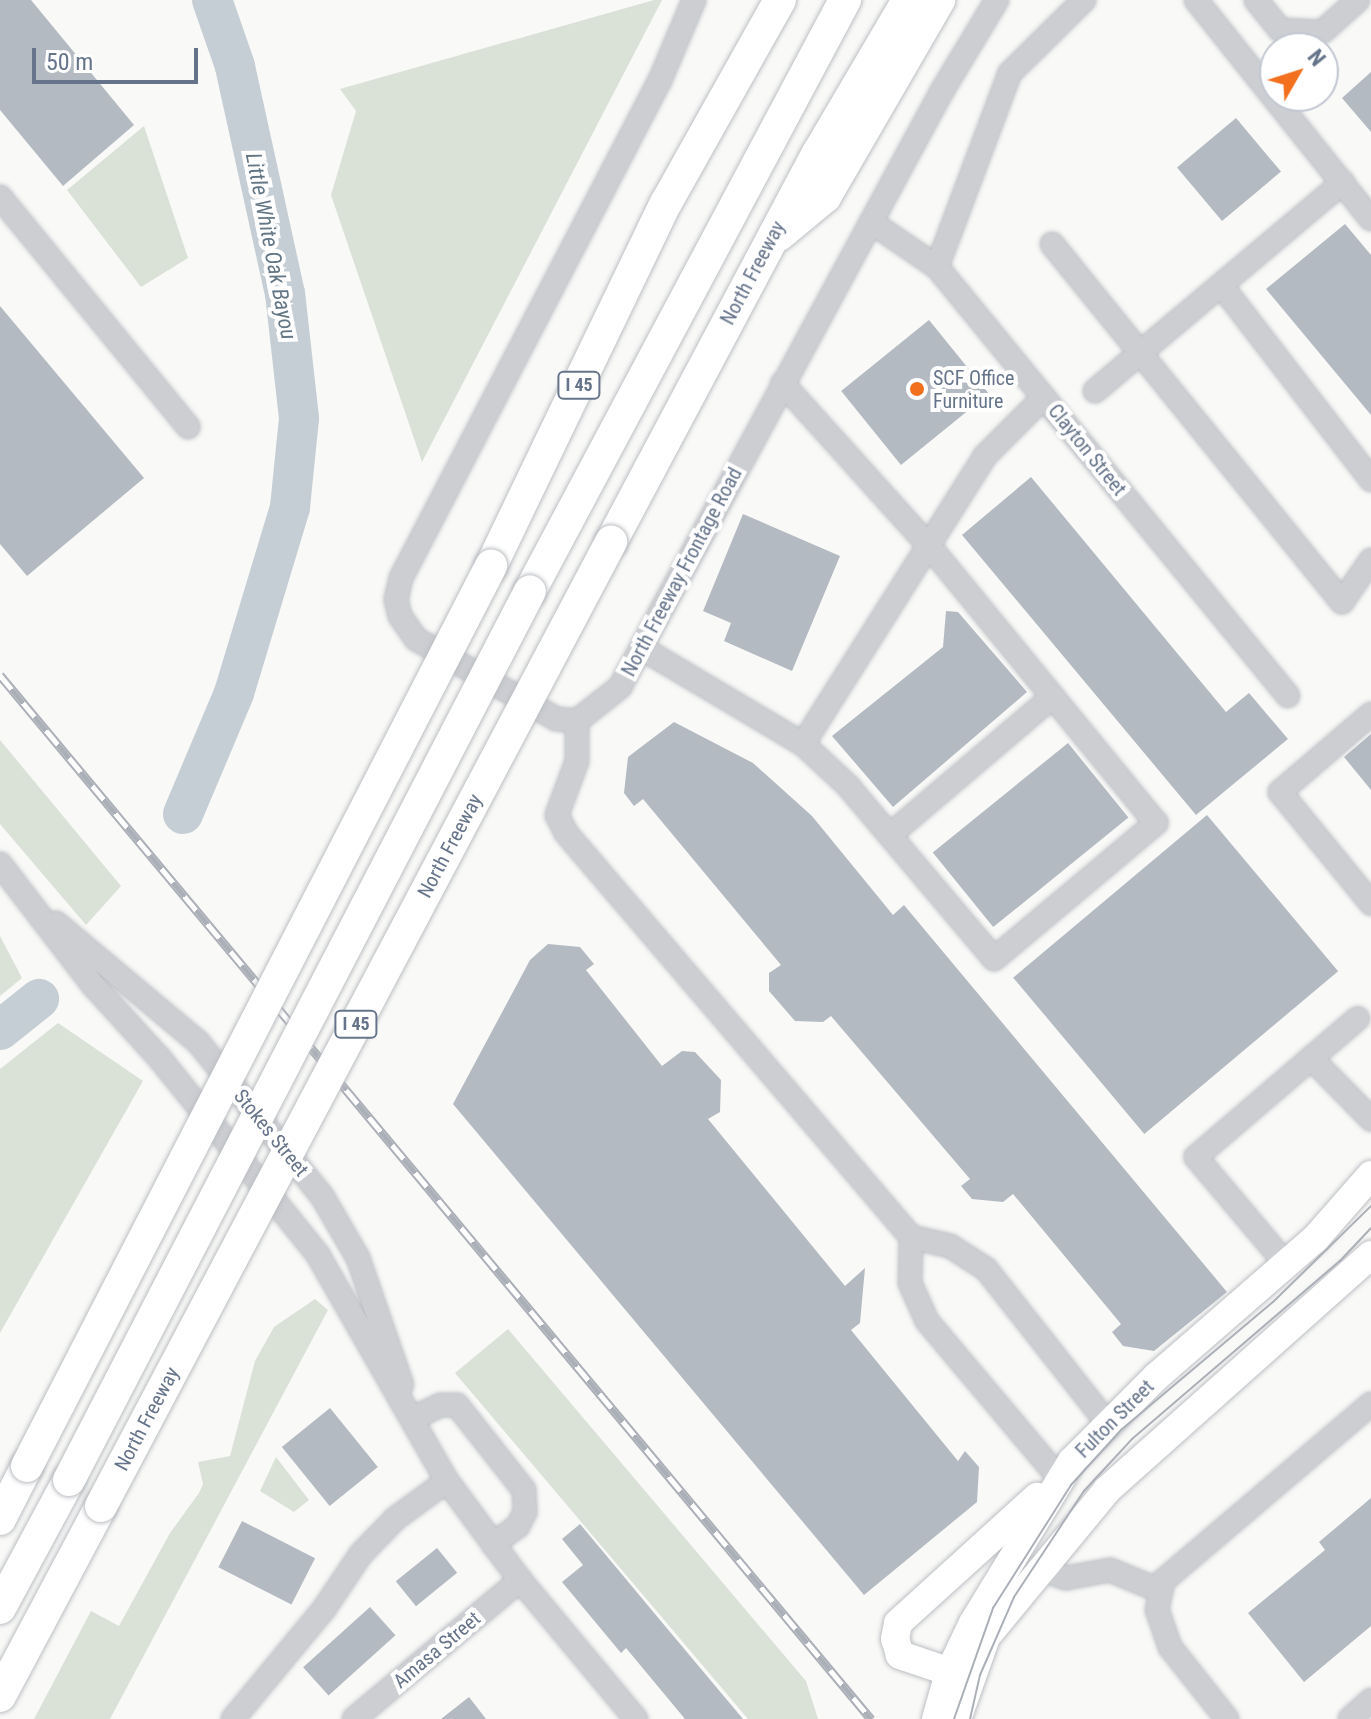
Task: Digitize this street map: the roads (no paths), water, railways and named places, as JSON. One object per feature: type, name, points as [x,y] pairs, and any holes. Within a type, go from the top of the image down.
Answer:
[{"type":"highway","points":[[666,203],[756,0]]},
{"type":"highway","name":"I 45","points":[[0,1519],[491,566],[666,203],[780,0]]},
{"type":"highway","name":"North Freeway","points":[[0,1608],[530,591],[845,0]]},
{"type":"highway","name":"North Freeway","points":[[0,1696],[767,245],[908,0]]},
{"type":"highway","points":[[767,245],[825,197],[939,0]]},
{"type":"highway","points":[[0,1713],[18,1665]]},
{"type":"main road","name":"Fulton Street","points":[[936,1719],[958,1676],[1006,1562],[1059,1478],[1107,1423],[1286,1264],[1371,1175]]},
{"type":"main road","name":"Fulton Street","points":[[957,1719],[958,1676],[1038,1568],[1140,1459],[1371,1255]]},
{"type":"main road","points":[[958,1676],[900,1655],[895,1639],[898,1623],[1059,1478]]},
{"type":"street","points":[[694,0],[660,80],[401,578],[396,599],[407,631],[416,639],[556,719],[577,721],[577,761],[559,799],[557,815],[566,833],[911,1237],[950,1246],[986,1269],[1107,1423]]},
{"type":"street","name":"North Freeway Frontage Road","points":[[577,721],[613,695],[643,649],[782,383],[997,0]]},
{"type":"street","points":[[937,267],[1010,73],[1084,0]]},
{"type":"street","points":[[1196,0],[1371,219]]},
{"type":"street","points":[[1256,0],[1280,30],[1322,32],[1358,0]]},
{"type":"street","points":[[1095,391],[1343,182]]},
{"type":"street","points":[[0,197],[188,427]]},
{"type":"street","name":"Clayton Street","points":[[871,222],[937,267],[1288,696]]},
{"type":"street","points":[[1052,244],[1342,602],[1371,560]]},
{"type":"street","points":[[1221,285],[1371,480]]},
{"type":"street","points":[[643,649],[803,744],[890,835],[994,959],[1156,823],[929,546],[782,383]]},
{"type":"street","points":[[803,744],[985,456],[1044,397]]},
{"type":"street","points":[[890,835],[1052,697]]},
{"type":"street","points":[[1371,714],[1280,792],[1371,903]]},
{"type":"street","name":"Stokes Street","points":[[0,864],[39,910],[93,985],[160,1059],[318,1255],[447,1481],[520,1580],[636,1719]]},
{"type":"street","name":"Stokes Street","points":[[39,910],[112,965],[198,1042],[322,1196],[358,1258],[412,1419]]},
{"type":"street","points":[[1286,1264],[1196,1157],[1358,1018]]},
{"type":"street","points":[[1311,1058],[1371,1119]]},
{"type":"street","points":[[911,1237],[910,1283],[927,1321],[1059,1478]]},
{"type":"street","points":[[1227,1719],[1170,1647],[1157,1610],[1163,1581],[1371,1404]]},
{"type":"street","points":[[412,1419],[441,1405],[457,1405],[524,1490],[525,1512],[518,1526],[493,1544]]},
{"type":"street","points":[[233,1719],[324,1609],[361,1554],[395,1519],[447,1481]]},
{"type":"street","points":[[1038,1568],[1066,1578],[1110,1570],[1161,1591]]},
{"type":"street","name":"Amasa Street","points":[[354,1719],[520,1580]]},
{"type":"street","points":[[1350,1719],[1371,1700]]},
{"type":"waterway","name":"Little White Oak Bayou","points":[[183,814],[234,693],[290,507],[299,418],[285,294],[235,66],[212,0]]},
{"type":"waterway","name":"Little White Oak Bayou","points":[[0,1030],[39,999]]},
{"type":"tram line","points":[[954,1719],[993,1608],[1071,1485],[1122,1429],[1273,1302],[1371,1206]]},
{"type":"tram line","points":[[970,1719],[980,1675],[1014,1597],[1084,1491],[1132,1439],[1340,1261],[1371,1228]]},
{"type":"railway","points":[[0,675],[871,1719]]},
{"type":"place","name":"SCF Office Furniture","points":[[917,389]]}]
